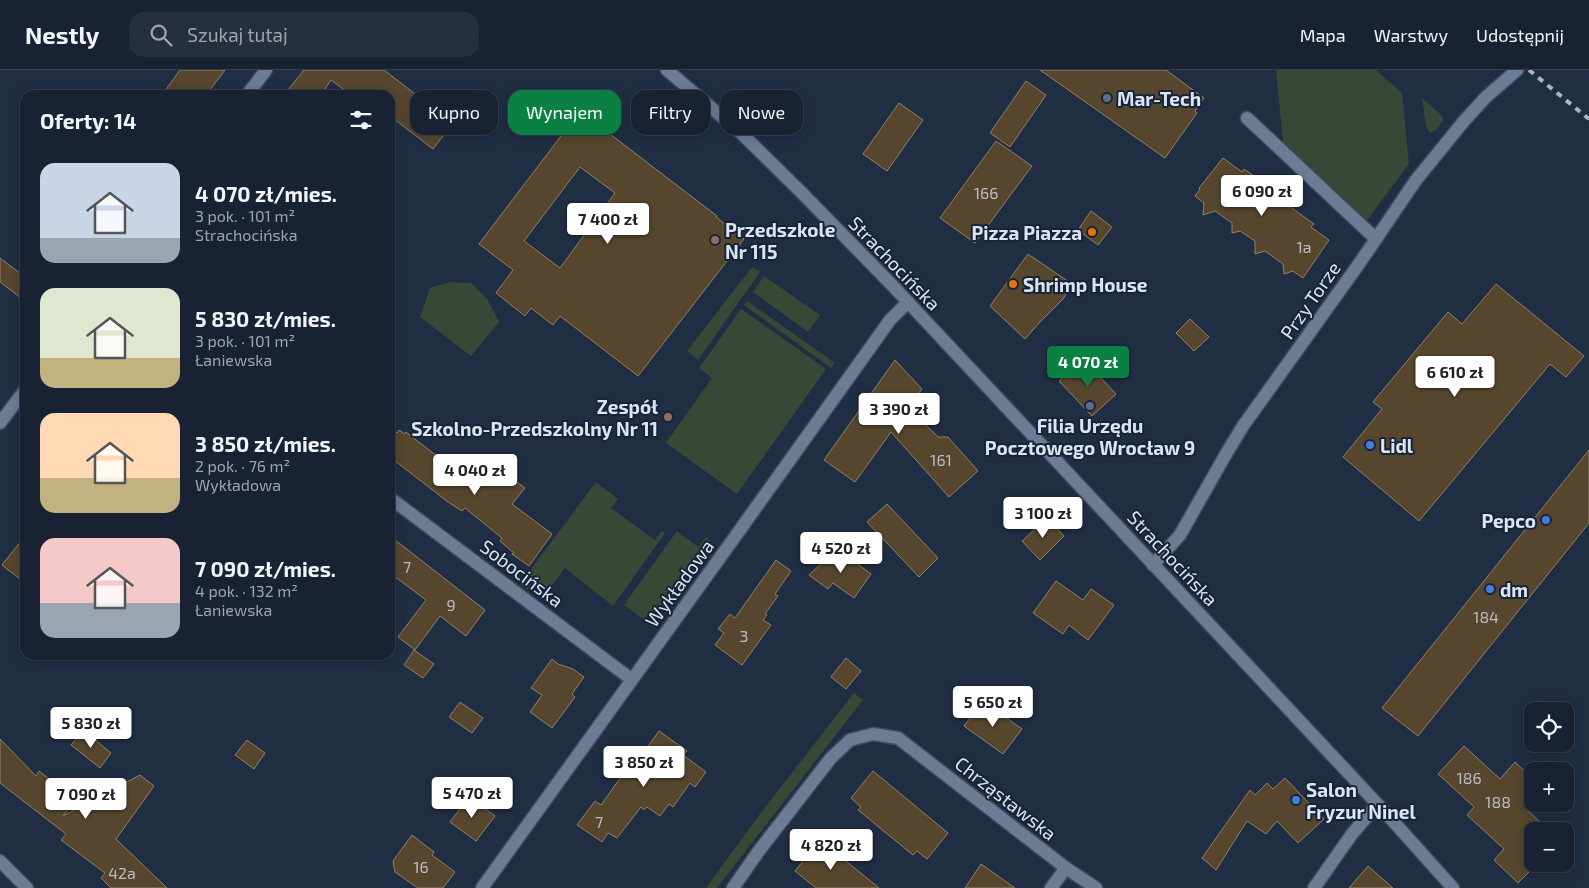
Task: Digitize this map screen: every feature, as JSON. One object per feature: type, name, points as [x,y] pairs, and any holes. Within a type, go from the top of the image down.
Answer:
[{"type":"street","points":[[251,90],[266,70]]},
{"type":"street","name":"Strachocińska","points":[[667,70],[741,133],[908,302],[1378,805],[1453,888]]},
{"type":"street","name":"Przy Torze","points":[[1153,565],[1180,535],[1244,426],[1416,180],[1486,97],[1517,70]]},
{"type":"street","points":[[1247,118],[1376,239]]},
{"type":"street","name":"Wykładowa","points":[[482,888],[890,320],[908,302]]},
{"type":"street","points":[[0,423],[20,397]]},
{"type":"street","name":"Sobocińska","points":[[395,502],[631,679]]},
{"type":"street","name":"Chrząstawska","points":[[733,888],[758,852],[831,758],[850,740],[873,734],[898,738],[1066,868],[1096,888]]},
{"type":"street","points":[[1314,888],[1352,834],[1378,805]]},
{"type":"street","points":[[0,861],[27,888]]},
{"type":"street","points":[[1051,888],[1066,868]]},
{"type":"green space","points":[[1276,70],[1376,70],[1402,93],[1409,164],[1367,220],[1283,142]]},
{"type":"green space","points":[[1422,98],[1442,116],[1443,120],[1436,130],[1430,133],[1426,126]]},
{"type":"green space","points":[[752,267],[760,272],[698,360],[687,351]]},
{"type":"green space","points":[[764,276],[820,315],[808,332],[753,292]]},
{"type":"green space","points":[[450,282],[471,283],[487,299],[499,322],[471,356],[420,317],[430,288]]},
{"type":"green space","points":[[747,301],[835,363],[831,368],[744,305]]},
{"type":"green space","points":[[741,309],[826,369],[737,494],[666,443],[712,378],[699,368]]},
{"type":"green space","points":[[596,482],[618,499],[611,508],[655,540],[661,531],[665,533],[613,606],[565,568],[541,599],[520,584]]},
{"type":"green space","points":[[677,531],[698,547],[706,537],[710,541],[654,619],[648,614],[644,620],[624,605]]},
{"type":"green space","points":[[854,693],[863,700],[717,888],[706,888],[760,814]]},
{"type":"building","points":[[180,70],[225,70],[210,90],[166,90]]},
{"type":"building","points":[[304,70],[384,70],[410,90],[410,131],[395,120],[395,90],[344,90],[331,80],[324,90],[288,90]]},
{"type":"building","points":[[1040,70],[1166,70],[1204,98],[1195,111],[1197,113],[1165,158]]},
{"type":"building","points":[[1026,81],[1046,95],[1010,147],[990,133]]},
{"type":"building","points":[[899,103],[923,120],[887,171],[863,154]]},
{"type":"building","points":[[415,135],[444,135],[433,149]]},
{"type":"building","points":[[562,135],[611,135],[744,239],[638,376],[560,316],[553,325],[531,308],[525,316],[496,293],[513,270],[479,244]],"holes":[[[580,167],[615,193],[560,268],[524,241]]]},
{"type":"building","points":[[996,141],[1032,166],[975,243],[940,218]]},
{"type":"building","points":[[1223,158],[1242,172],[1244,169],[1280,194],[1278,198],[1314,224],[1311,227],[1329,240],[1303,278],[1293,271],[1284,274],[1283,264],[1265,251],[1255,254],[1255,241],[1240,231],[1232,233],[1232,223],[1215,211],[1203,215],[1204,203],[1195,196],[1199,188]]},
{"type":"building","points":[[1091,211],[1112,227],[1098,245],[1078,230]]},
{"type":"building","points":[[1028,254],[1072,284],[1063,299],[1025,339],[990,306]]},
{"type":"building","points":[[0,258],[20,273],[20,297],[0,282]]},
{"type":"building","points":[[1496,284],[1584,356],[1566,377],[1550,364],[1419,521],[1343,457],[1382,409],[1373,402],[1448,312],[1462,324]]},
{"type":"building","points":[[1190,319],[1209,337],[1194,351],[1176,333]]},
{"type":"building","points":[[1083,359],[1116,394],[1092,416],[1059,381]]},
{"type":"building","points":[[895,360],[922,389],[908,407],[938,437],[948,437],[978,471],[949,497],[891,432],[855,482],[824,460]]},
{"type":"building","points":[[399,430],[405,434],[406,432],[474,485],[490,463],[525,488],[512,504],[552,534],[529,566],[512,554],[514,553],[500,541],[502,538],[465,508],[462,511],[395,461],[395,431],[397,433]]},
{"type":"building","points":[[1589,450],[1589,523],[1418,736],[1382,708]]},
{"type":"building","points":[[887,504],[938,558],[919,577],[867,522]]},
{"type":"building","points":[[1047,518],[1064,536],[1040,560],[1022,541]]},
{"type":"building","points":[[395,540],[485,610],[466,636],[440,616],[415,650],[398,637],[426,600],[395,577]]},
{"type":"building","points":[[20,542],[20,579],[2,565]]},
{"type":"building","points":[[837,549],[871,574],[854,598],[833,583],[828,589],[809,575]]},
{"type":"building","points":[[776,560],[791,571],[775,594],[778,596],[765,614],[767,615],[763,620],[771,625],[742,665],[715,645],[724,633],[718,629],[730,614],[735,618]]},
{"type":"building","points":[[1056,581],[1083,600],[1091,589],[1114,605],[1088,640],[1069,625],[1063,634],[1033,613]]},
{"type":"building","points":[[414,650],[434,664],[423,678],[404,665]]},
{"type":"building","points":[[846,658],[861,671],[846,689],[831,677]]},
{"type":"building","points":[[552,659],[558,664],[573,669],[584,677],[572,694],[575,697],[552,728],[530,712],[542,695],[531,688]]},
{"type":"building","points":[[983,701],[1022,729],[1003,754],[964,726]]},
{"type":"building","points":[[460,702],[483,718],[472,733],[449,717]]},
{"type":"building","points":[[83,730],[111,753],[100,768],[71,745]]},
{"type":"building","points":[[659,731],[687,751],[683,755],[706,772],[695,787],[690,783],[673,807],[669,804],[660,816],[647,807],[644,810],[641,807],[617,838],[608,833],[602,842],[577,825],[595,801],[601,805],[643,746],[646,749]]},
{"type":"building","points":[[0,739],[36,776],[39,771],[75,800],[63,816],[140,775],[154,786],[116,839],[167,888],[111,888],[101,878],[105,873],[61,840],[66,834],[0,783]]},
{"type":"building","points":[[247,740],[265,753],[254,769],[235,755]]},
{"type":"building","points":[[1464,746],[1500,779],[1515,762],[1524,770],[1524,812],[1529,812],[1540,822],[1524,822],[1524,872],[1529,872],[1518,883],[1494,860],[1504,849],[1467,815],[1474,807],[1438,774]]},
{"type":"building","points":[[873,771],[948,833],[927,859],[917,851],[913,855],[858,810],[861,807],[851,798]]},
{"type":"building","points":[[1285,778],[1324,819],[1298,843],[1277,821],[1266,834],[1247,821],[1216,870],[1202,858],[1250,790],[1255,795],[1267,783],[1273,789]]},
{"type":"building","points":[[469,797],[495,816],[476,841],[450,822]]},
{"type":"building","points":[[412,835],[434,852],[432,855],[455,872],[443,888],[418,888],[395,872],[393,861]]},
{"type":"building","points":[[817,844],[827,852],[830,848],[879,888],[816,888],[795,871]]},
{"type":"building","points":[[981,864],[1015,888],[965,888]]},
{"type":"building","points":[[1368,866],[1393,888],[1349,888]]},
{"type":"railway","points":[[1529,70],[1589,119]]},
{"type":"place","name":"Mar-Tech","points":[[1107,98]]},
{"type":"place","name":"Pizza Piazza","points":[[1092,232]]},
{"type":"place","name":"Przedszkole Nr 115","points":[[715,240]]},
{"type":"place","name":"Shrimp House","points":[[1013,284]]},
{"type":"place","name":"Filia Urzędu Pocztowego Wrocław 9","points":[[1090,406]]},
{"type":"place","name":"Zespół Szkolno-Przedszkolny Nr 11","points":[[668,417]]},
{"type":"place","name":"Lidl","points":[[1370,445]]},
{"type":"place","name":"Pepco","points":[[1546,520]]},
{"type":"place","name":"dm","points":[[1490,589]]},
{"type":"place","name":"Salon Fryzur Ninel","points":[[1296,800]]}]
